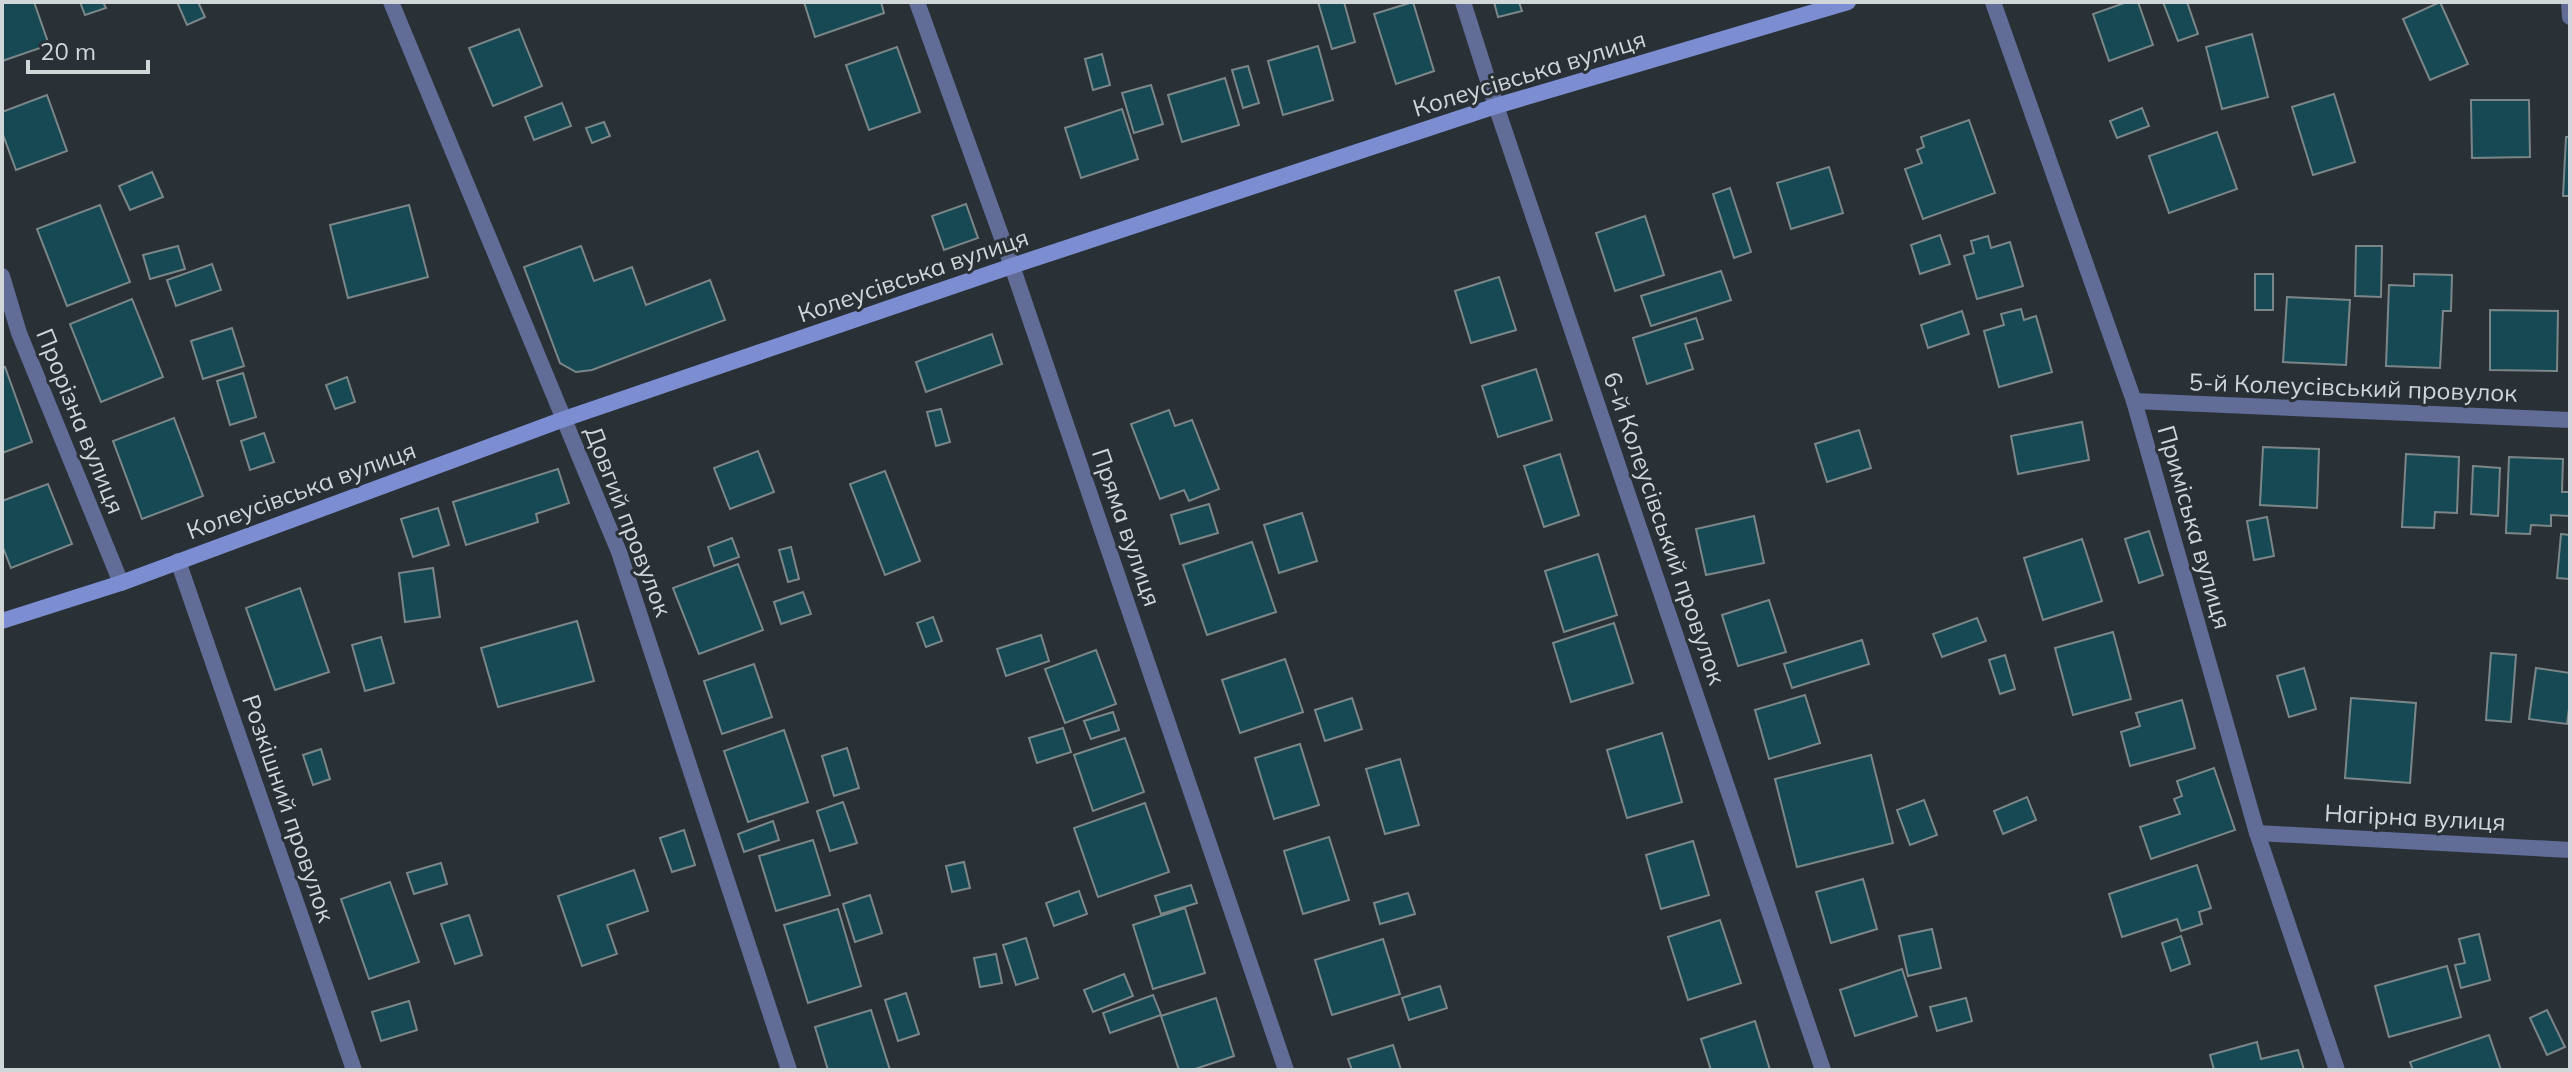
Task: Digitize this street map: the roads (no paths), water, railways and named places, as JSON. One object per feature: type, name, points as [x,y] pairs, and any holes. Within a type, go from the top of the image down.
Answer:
[{"type":"street","name":"Довгий провулок","points":[[391,2],[619,552],[789,1070]]},
{"type":"street","name":"Пряма вулиця","points":[[917,2],[1012,266],[1286,1070]]},
{"type":"street","name":"6-й Колеусівський провулок","points":[[1463,2],[1823,1070]]},
{"type":"street","name":"Колеусівська вулиця","points":[[2,621],[121,583],[564,419],[1012,266],[1496,106],[1848,2]]},
{"type":"street","name":"Приміська вулиця","points":[[1993,2],[2134,401],[2257,833],[2337,1070]]},
{"type":"street","points":[[2569,2],[2570,17]]},
{"type":"street","name":"Прорізна вулиця","points":[[2,276],[19,333],[121,583]]},
{"type":"street","name":"5-й Колеусівський провулок","points":[[2134,401],[2570,420]]},
{"type":"street","name":"Розкішний провулок","points":[[178,561],[354,1070]]},
{"type":"street","name":"Нагірна вулиця","points":[[2257,833],[2570,850]]}]
